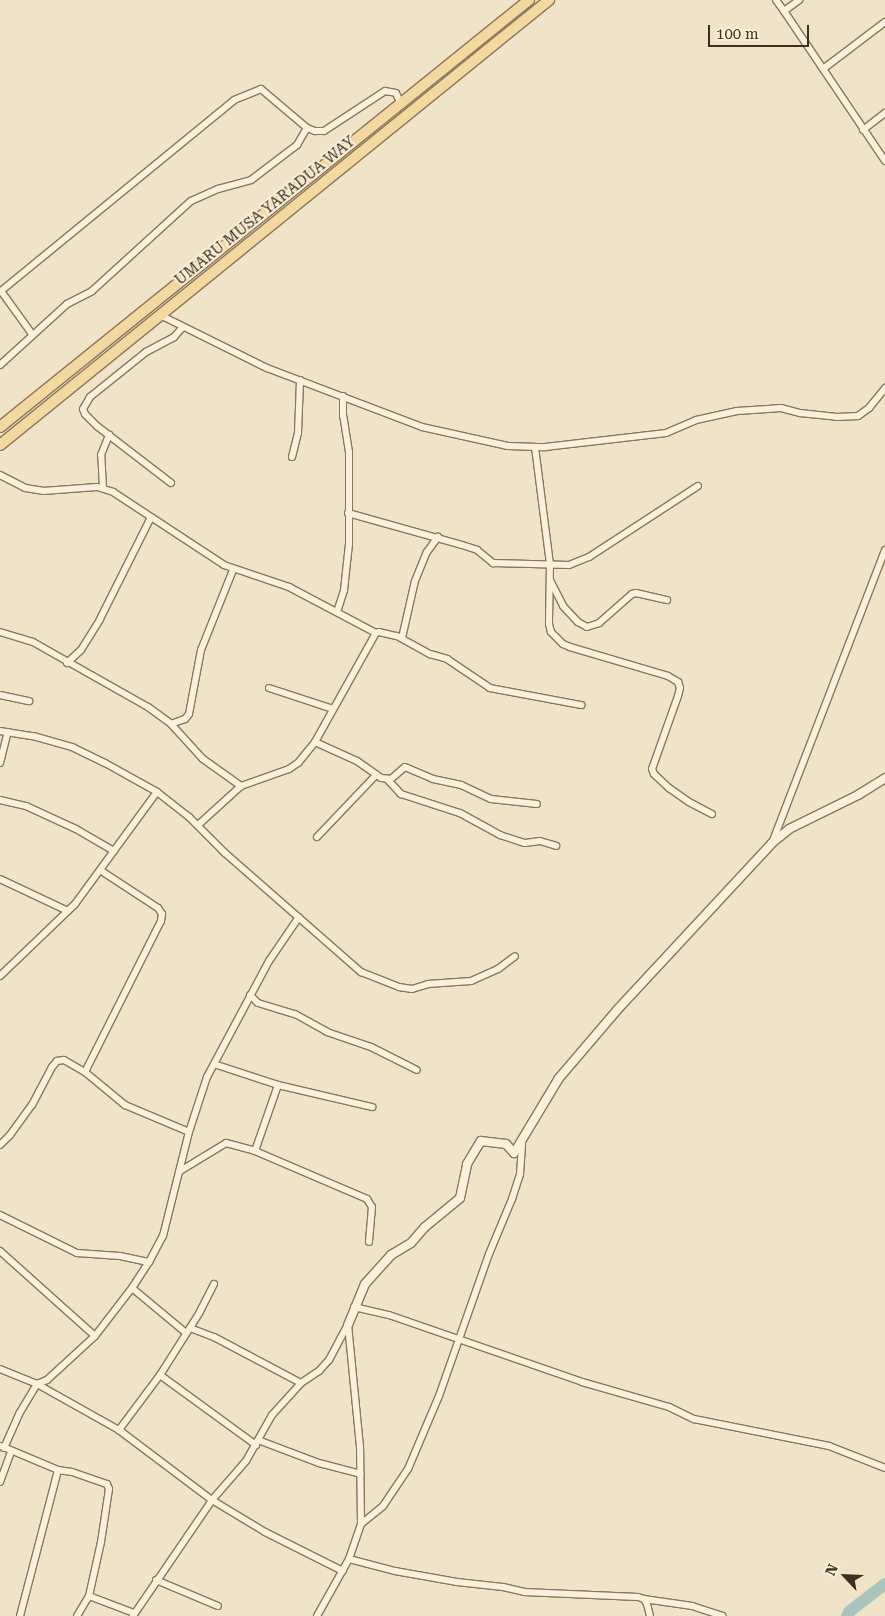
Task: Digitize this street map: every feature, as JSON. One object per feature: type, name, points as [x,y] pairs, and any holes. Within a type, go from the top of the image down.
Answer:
[{"type":"main road","name":"UMARU MUSA YAR'ADUA WAY","points":[[0,427],[529,0]]},
{"type":"main road","name":"UMARU MUSA YAR'ADUA WAY","points":[[0,445],[549,0]]},
{"type":"street","points":[[776,0],[885,161]]},
{"type":"street","points":[[784,11],[799,0]]},
{"type":"street","points":[[823,69],[885,22]]},
{"type":"street","points":[[32,334],[1,291],[234,100],[261,88],[307,128],[315,131],[324,131],[385,91],[396,93],[401,104]]},
{"type":"street","points":[[863,130],[885,113]]},
{"type":"street","points":[[0,365],[67,304],[92,292],[191,201],[218,189],[250,180],[297,145],[307,128]]},
{"type":"street","points":[[160,315],[182,328],[266,368],[422,427],[508,446],[535,447],[666,433],[696,420],[737,411],[781,408],[800,413],[828,416],[858,416],[870,408],[885,388]]},
{"type":"street","points":[[171,483],[85,414],[85,404],[90,397],[146,352],[169,340],[182,328]]},
{"type":"street","points":[[292,457],[298,433],[300,380]]},
{"type":"street","points":[[337,612],[347,570],[349,452],[344,423],[344,396]]},
{"type":"street","points":[[103,488],[100,455],[109,435]]},
{"type":"street","points":[[535,447],[550,564],[549,624],[551,632],[563,644],[668,676],[678,682],[680,688],[678,696],[652,769],[654,774],[669,788],[689,802],[712,814]]},
{"type":"street","points":[[0,475],[25,488],[43,491],[103,488],[126,499],[233,570],[289,586],[376,633],[384,632],[402,638],[430,654],[447,659],[490,688],[580,705]]},
{"type":"street","points":[[348,512],[477,550],[493,563],[569,565],[580,562],[698,486]]},
{"type":"street","points":[[67,663],[81,650],[100,619],[151,517]]},
{"type":"street","points":[[402,638],[415,581],[427,552],[438,537]]},
{"type":"street","points":[[772,843],[885,550]]},
{"type":"street","points":[[171,724],[185,719],[189,714],[201,650],[233,570]]},
{"type":"street","points":[[549,579],[563,606],[578,622],[587,627],[599,623],[636,592],[667,600]]},
{"type":"street","points":[[0,632],[33,642],[67,663],[148,707],[171,724],[203,759],[240,786]]},
{"type":"street","points":[[198,825],[240,786],[289,769],[298,763],[315,742],[376,633]]},
{"type":"street","points":[[269,688],[333,709]]},
{"type":"street","points":[[0,695],[29,701]]},
{"type":"street","points":[[0,731],[42,738],[72,747],[157,792],[198,825],[225,853],[355,968],[406,989],[428,984],[471,981],[498,969],[515,956]]},
{"type":"street","points":[[0,763],[8,732]]},
{"type":"street","points":[[315,742],[387,779],[401,794],[460,812],[500,835],[525,843],[540,841],[556,846]]},
{"type":"street","points":[[387,779],[391,779],[401,768],[410,768],[433,779],[461,785],[491,799],[537,804]]},
{"type":"street","points":[[317,837],[376,775]]},
{"type":"street","points":[[89,1596],[133,1614],[212,1500],[246,1461],[272,1415],[301,1383],[319,1371],[329,1360],[348,1325],[365,1284],[392,1255],[411,1243],[425,1227],[460,1198],[467,1164],[481,1141],[506,1144],[514,1153],[522,1144],[559,1078],[617,1010],[772,843],[789,829],[885,778]]},
{"type":"street","points":[[0,976],[68,911],[157,792]]},
{"type":"street","points":[[0,800],[26,806],[76,829],[114,851]]},
{"type":"street","points":[[85,1072],[161,921],[162,914],[158,908],[100,870]]},
{"type":"street","points":[[0,879],[68,911]]},
{"type":"street","points":[[0,1482],[5,1448],[18,1414],[38,1384],[47,1380],[95,1336],[132,1288],[149,1262],[162,1236],[189,1132],[207,1077],[269,961],[299,917]]},
{"type":"street","points":[[0,962],[6,969]]},
{"type":"street","points":[[250,995],[258,1003],[295,1014],[327,1032],[371,1047],[417,1070]]},
{"type":"street","points":[[0,1145],[10,1135],[32,1105],[57,1061],[64,1060],[85,1072],[126,1105],[189,1132]]},
{"type":"street","points":[[214,1064],[278,1084],[372,1107]]},
{"type":"street","points":[[255,1151],[278,1084]]},
{"type":"street","points":[[180,1171],[226,1142],[255,1151],[367,1199],[372,1207],[369,1242]]},
{"type":"street","points":[[361,1524],[383,1506],[408,1469],[438,1396],[512,1199],[520,1174],[522,1144]]},
{"type":"street","points":[[0,1215],[77,1253],[120,1256],[149,1262]]},
{"type":"street","points":[[0,1251],[95,1336]]},
{"type":"street","points":[[119,1430],[160,1375],[188,1331],[214,1284]]},
{"type":"street","points":[[132,1288],[188,1331],[231,1346],[301,1383]]},
{"type":"street","points":[[354,1307],[389,1315],[582,1382],[669,1407],[694,1419],[830,1446],[885,1468]]},
{"type":"street","points":[[317,1616],[349,1559],[361,1524],[361,1474],[348,1325]]},
{"type":"street","points":[[0,1369],[38,1384],[119,1430],[212,1500],[265,1532],[343,1571]]},
{"type":"street","points":[[160,1375],[257,1442],[319,1463],[361,1474]]},
{"type":"street","points":[[5,1448],[58,1470],[104,1482],[109,1490],[99,1555],[89,1596],[77,1616]]},
{"type":"street","points":[[20,1616],[21,1604],[58,1470]]},
{"type":"street","points":[[349,1559],[395,1571],[457,1582],[503,1587],[524,1592],[638,1597],[644,1600],[692,1606],[722,1616]]},
{"type":"street","points":[[156,1580],[218,1606]]},
{"type":"street","points":[[644,1600],[650,1616]]},
{"type":"waterway","points":[[847,1616],[850,1611],[885,1584]]}]
